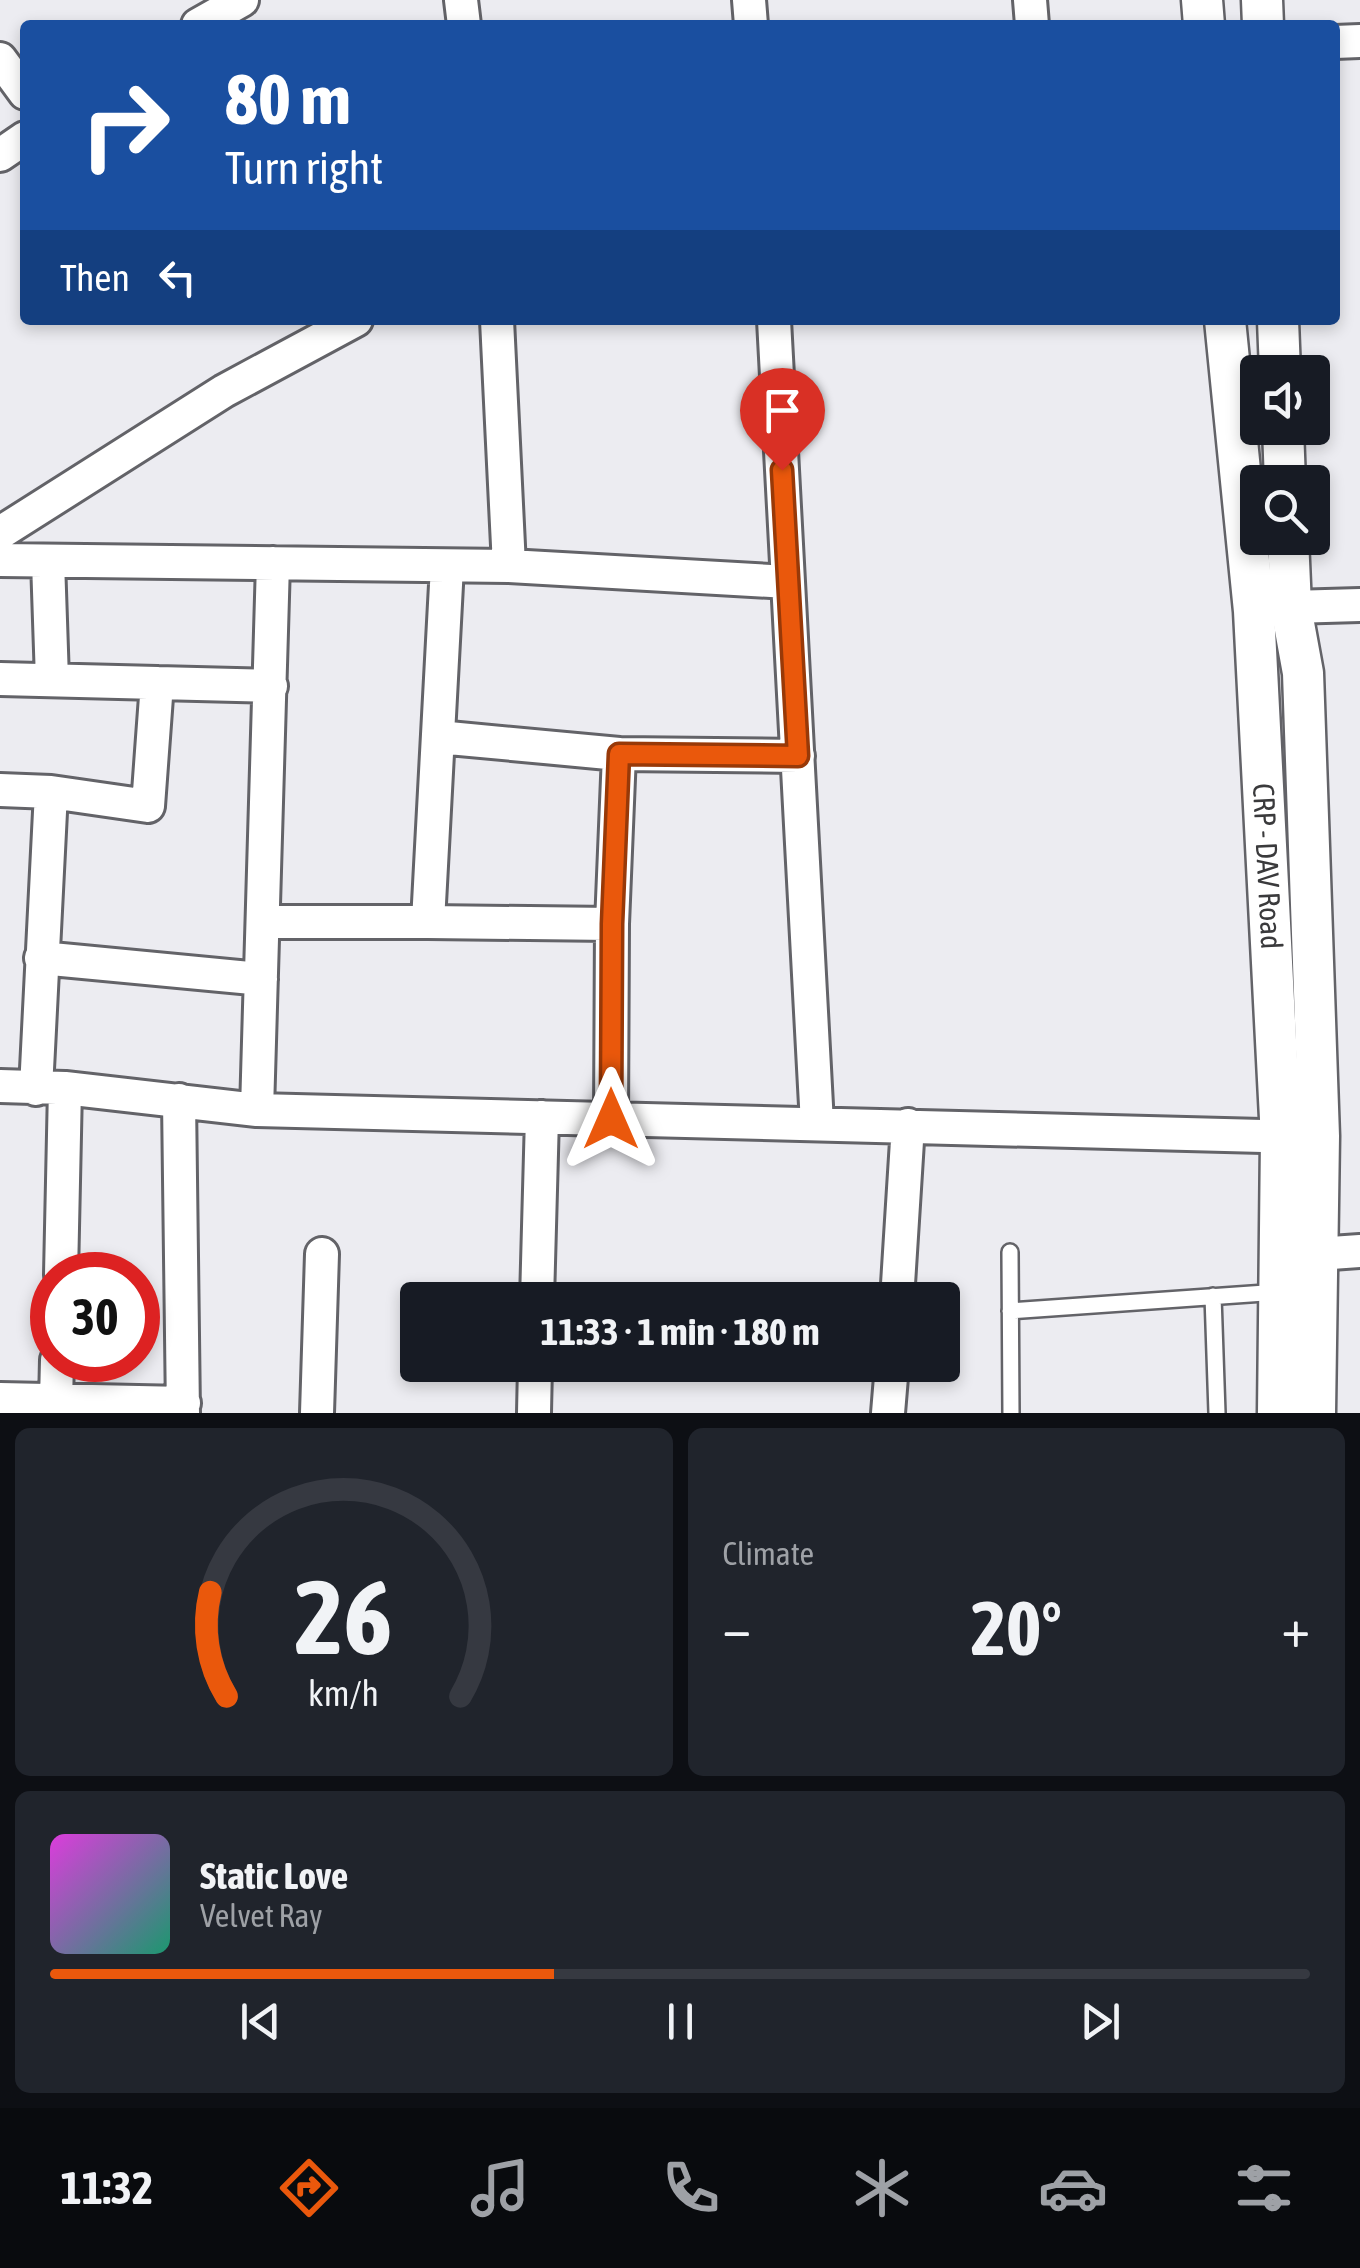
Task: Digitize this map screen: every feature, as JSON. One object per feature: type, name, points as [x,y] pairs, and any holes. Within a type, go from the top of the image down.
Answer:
[{"type":"street","points":[[207,20],[242,0]]},
{"type":"street","points":[[0,59],[20,86]]},
{"type":"street","points":[[0,533],[224,391],[347,325]]},
{"type":"street","points":[[497,325],[509,566]]},
{"type":"street","points":[[774,325],[817,1124]]},
{"type":"street","name":"CRP - DAV Road","points":[[1225,325],[1300,1137],[1317,1254],[1315,1413]]},
{"type":"street","points":[[1278,325],[1279,355]]},
{"type":"street","name":"CRP - DAV Road","points":[[1278,1413],[1280,1292],[1300,1137],[1302,673],[1291,607],[1289,555]]},
{"type":"street","points":[[0,560],[509,566],[788,582]]},
{"type":"street","points":[[48,561],[52,680]]},
{"type":"street","points":[[257,1110],[272,563]]},
{"type":"street","points":[[428,922],[447,566]]},
{"type":"street","points":[[1291,607],[1360,605]]},
{"type":"street","points":[[0,679],[271,686]]},
{"type":"street","points":[[0,790],[50,792],[148,806],[158,683]]},
{"type":"street","points":[[438,737],[619,754],[798,756]]},
{"type":"street","points":[[611,1119],[612,924],[619,754]]},
{"type":"street","points":[[50,792],[41,958],[60,1252]]},
{"type":"street","points":[[262,922],[612,924]]},
{"type":"street","points":[[41,958],[261,979]]},
{"type":"street","points":[[0,1086],[257,1110],[1300,1137]]},
{"type":"street","points":[[0,1399],[184,1408],[180,1100]]},
{"type":"street","points":[[537,1282],[542,1117]]},
{"type":"street","points":[[898,1282],[908,1125]]},
{"type":"street","points":[[1317,1254],[1360,1251]]},
{"type":"street","points":[[317,1413],[322,1254]]},
{"type":"street","points":[[56,1402],[57,1382]]},
{"type":"street","points":[[534,1413],[535,1382]]},
{"type":"street","points":[[888,1413],[891,1382]]},
{"type":"lane","points":[[1010,1252],[1010,1413]]},
{"type":"lane","points":[[1010,1311],[1280,1292]]},
{"type":"lane","points":[[1213,1296],[1217,1413]]},
{"type":"route","points":[[611,1119],[612,924],[619,754],[798,756],[782,470]]}]
